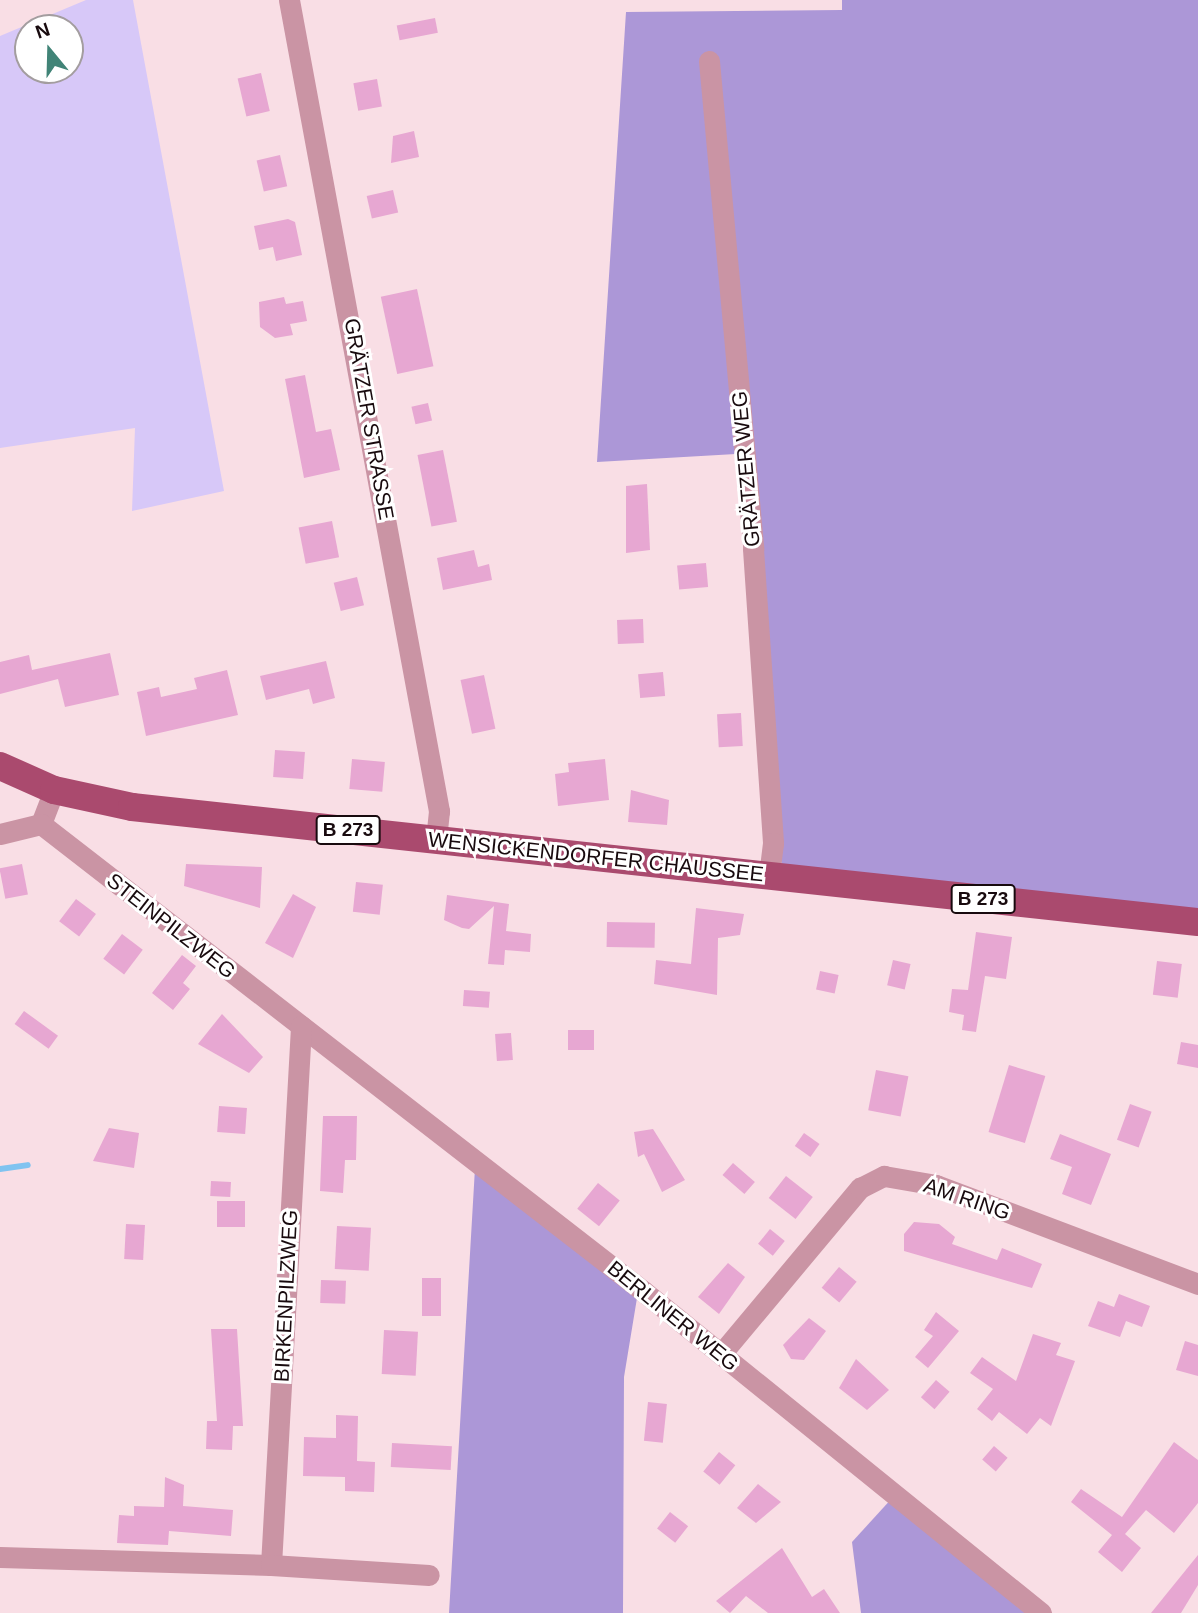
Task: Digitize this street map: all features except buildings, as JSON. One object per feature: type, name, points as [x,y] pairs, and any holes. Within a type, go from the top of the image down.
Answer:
[{"type":"main road","name":"WENSICKENDORFER CHAUSSEE","points":[[0,766],[54,790],[132,807],[1198,922]]},
{"type":"street","name":"GRÄTZER STRASSE","points":[[289,0],[436,798],[436,839]]},
{"type":"street","name":"GRÄTZER WEG","points":[[709,61],[753,549],[773,843],[768,876]]},
{"type":"street","points":[[0,834],[41,824],[54,790]]},
{"type":"street","name":"STEINPILZWEG","points":[[41,824],[301,1026]]},
{"type":"street","name":"BERLINER WEG","points":[[301,1026],[721,1354],[1041,1613]]},
{"type":"street","name":"BIRKENPILZWEG","points":[[271,1565],[301,1026]]},
{"type":"street","name":"AM RING","points":[[721,1354],[860,1188],[884,1176],[936,1185],[1198,1284]]},
{"type":"street","points":[[0,1557],[271,1565],[429,1575]]},
{"type":"shaded area","points":[[86,0],[133,0],[224,491],[132,511],[135,428],[0,448],[0,36],[14,30],[14,84],[84,84],[84,14],[53,14]]},
{"type":"shaded area","points":[[842,0],[1198,0],[1198,916],[782,872],[753,453],[597,462],[626,12],[842,10]]},
{"type":"shaded area","points":[[475,1168],[637,1298],[624,1377],[623,1613],[449,1613]]},
{"type":"shaded area","points":[[894,1496],[1038,1613],[861,1613],[852,1542]]},
{"type":"waterway","points":[[0,1169],[28,1165]]}]
